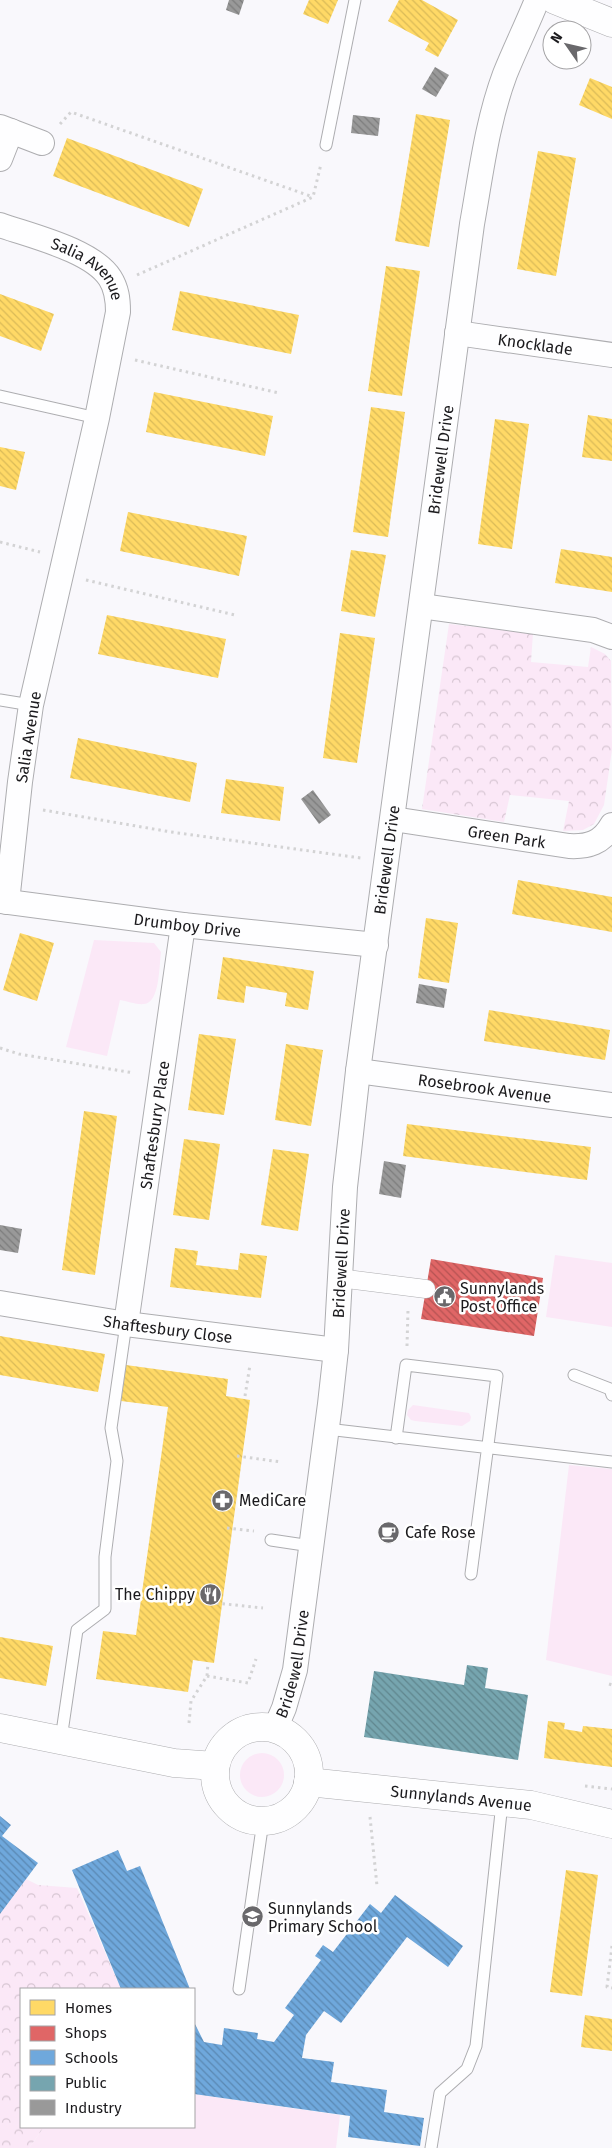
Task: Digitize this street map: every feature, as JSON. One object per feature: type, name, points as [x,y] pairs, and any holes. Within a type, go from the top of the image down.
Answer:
[{"type":"street","name":"Bridewell Drive","points":[[275,1729],[284,1708],[295,1670],[312,1546],[336,1350],[346,1187],[358,1071],[472,224],[484,153],[493,114],[505,75],[537,0]]},
{"type":"street","points":[[555,0],[612,24]]},
{"type":"street","points":[[0,159],[5,129],[42,143]]},
{"type":"street","name":"Salia Avenue","points":[[0,225],[84,257],[103,270],[114,285],[118,298],[118,312],[97,418],[31,705],[4,901]]},
{"type":"street","name":"Knocklade","points":[[458,333],[612,355]]},
{"type":"street","points":[[421,606],[593,630],[612,637]]},
{"type":"street","name":"Green Park","points":[[393,819],[569,846],[594,844],[608,832],[612,825]]},
{"type":"street","name":"Drumboy Drive","points":[[4,901],[182,925],[376,945]]},
{"type":"street","name":"Shaftesbury Place","points":[[126,1324],[182,925]]},
{"type":"street","name":"Rosebrook Avenue","points":[[358,1071],[612,1105]]},
{"type":"street","points":[[339,1278],[417,1288]]},
{"type":"street","name":"Shaftesbury Close","points":[[0,1303],[126,1324],[336,1350]]},
{"type":"street","points":[[260,1727],[275,1729],[288,1735],[298,1744],[305,1755],[308,1782],[304,1794],[297,1805],[287,1814],[263,1821],[249,1819],[236,1813],[227,1805],[219,1793],[216,1780],[216,1766],[221,1751],[231,1739],[244,1730],[260,1727]]},
{"type":"street","points":[[0,1728],[174,1763],[216,1766]]},
{"type":"street","name":"Sunnylands Avenue","points":[[308,1782],[531,1805],[612,1824]]},
{"type":"lane","points":[[326,145],[355,0]]},
{"type":"lane","points":[[0,396],[97,418]]},
{"type":"lane","points":[[0,700],[31,705]]},
{"type":"lane","points":[[61,1739],[77,1630],[105,1609],[105,1558],[117,1460],[110,1428],[126,1324]]},
{"type":"lane","points":[[396,1438],[406,1365],[497,1376],[471,1574]]},
{"type":"lane","points":[[574,1375],[610,1389],[612,1395]]},
{"type":"lane","points":[[327,1429],[612,1462]]},
{"type":"lane","points":[[267,1536],[312,1546]]},
{"type":"lane","points":[[431,2148],[440,2093],[467,2069],[476,2046],[502,1802]]},
{"type":"lane","points":[[239,1989],[263,1821]]},
{"type":"path","points":[[42,143],[71,112],[313,198]]},
{"type":"path","points":[[313,198],[326,145]]},
{"type":"path","points":[[114,285],[189,250],[313,198]]},
{"type":"path","points":[[110,354],[279,393]]},
{"type":"path","points":[[0,542],[63,566],[235,615]]},
{"type":"path","points":[[18,806],[172,832],[387,862]]},
{"type":"path","points":[[0,1048],[19,1054],[161,1078]]},
{"type":"path","points":[[406,1365],[417,1288]]},
{"type":"path","points":[[237,1456],[281,1462]]},
{"type":"path","points":[[227,1528],[267,1536]]},
{"type":"path","points":[[216,1603],[263,1608]]},
{"type":"path","points":[[207,1676],[248,1683],[256,1659]]},
{"type":"path","points":[[189,1723],[191,1701],[207,1676],[208,1663]]},
{"type":"path","points":[[368,1789],[377,1886]]},
{"type":"path","points":[[612,1946],[607,1987],[612,1988]]},
{"type":"green space","points":[[449,624],[533,633],[531,662],[588,667],[591,647],[605,654],[611,661],[612,750],[604,805],[594,824],[583,830],[563,831],[569,801],[510,795],[504,822],[422,809]]},
{"type":"green space","points":[[94,940],[154,943],[161,952],[158,983],[156,991],[149,1002],[141,1004],[120,1000],[107,1056],[66,1047]]},
{"type":"green space","points":[[555,1255],[612,1263],[612,1327],[546,1317]]},
{"type":"green space","points":[[413,1405],[469,1413],[471,1417],[470,1421],[462,1426],[415,1421],[411,1420],[407,1415],[408,1410]]},
{"type":"green space","points":[[569,1465],[612,1469],[612,1676],[546,1660]]},
{"type":"green space","points":[[262,1753],[274,1757],[280,1763],[284,1775],[280,1787],[274,1793],[262,1797],[250,1793],[244,1787],[240,1775],[244,1763],[250,1757]]},
{"type":"green space","points":[[26,1879],[38,1885],[77,1888],[121,1988],[20,1988],[20,2128],[43,2128],[29,2148],[0,2148],[0,1914]]},
{"type":"green space","points":[[195,2094],[340,2115],[336,2148],[29,2148],[43,2128],[195,2128]]},
{"type":"building: Homes","points":[[309,0],[338,0],[328,24],[303,14]]},
{"type":"building: Homes","points":[[399,0],[422,0],[458,20],[438,57],[425,50],[429,43],[388,21]]},
{"type":"building: Homes","points":[[590,78],[612,87],[612,119],[579,105]]},
{"type":"building: Homes","points":[[416,114],[450,120],[429,247],[395,241]]},
{"type":"building: Homes","points":[[67,138],[203,189],[189,227],[53,176]]},
{"type":"building: Homes","points":[[538,151],[576,158],[556,276],[517,269]]},
{"type":"building: Homes","points":[[386,266],[420,271],[402,396],[368,391]]},
{"type":"building: Homes","points":[[180,291],[299,315],[291,354],[172,330]]},
{"type":"building: Homes","points":[[0,294],[54,314],[41,351],[0,336]]},
{"type":"building: Homes","points":[[154,392],[273,416],[265,456],[146,432]]},
{"type":"building: Homes","points":[[371,407],[405,412],[388,537],[353,532]]},
{"type":"building: Homes","points":[[588,415],[612,419],[612,461],[582,457]]},
{"type":"building: Homes","points":[[495,419],[529,424],[512,549],[478,544]]},
{"type":"building: Homes","points":[[0,447],[25,452],[16,490],[0,486]]},
{"type":"building: Homes","points":[[128,512],[247,536],[239,576],[120,551]]},
{"type":"building: Homes","points":[[561,549],[612,557],[612,592],[555,583]]},
{"type":"building: Homes","points":[[351,550],[386,555],[375,617],[341,611]]},
{"type":"building: Homes","points":[[107,615],[226,639],[218,678],[98,654]]},
{"type":"building: Homes","points":[[340,633],[375,638],[357,763],[323,758]]},
{"type":"building: Homes","points":[[78,738],[197,763],[190,802],[70,778]]},
{"type":"building: Homes","points":[[226,779],[284,787],[280,821],[221,813]]},
{"type":"building: Homes","points":[[518,880],[612,897],[612,932],[512,914]]},
{"type":"building: Homes","points":[[426,918],[458,923],[449,983],[418,978]]},
{"type":"building: Homes","points":[[20,933],[54,943],[37,1001],[3,990]]},
{"type":"building: Homes","points":[[223,957],[314,971],[308,1010],[285,1006],[287,993],[246,986],[244,1003],[217,999]]},
{"type":"building: Homes","points":[[489,1010],[610,1030],[605,1060],[484,1041]]},
{"type":"building: Homes","points":[[199,1034],[236,1039],[224,1115],[188,1110]]},
{"type":"building: Homes","points":[[286,1044],[323,1050],[311,1126],[275,1120]]},
{"type":"building: Homes","points":[[84,1111],[117,1116],[95,1275],[62,1270]]},
{"type":"building: Homes","points":[[407,1124],[591,1147],[587,1180],[403,1156]]},
{"type":"building: Homes","points":[[184,1139],[220,1144],[209,1220],[173,1215]]},
{"type":"building: Homes","points":[[273,1149],[309,1154],[298,1231],[261,1225]]},
{"type":"building: Homes","points":[[175,1248],[198,1251],[196,1265],[238,1270],[240,1253],[267,1256],[261,1298],[170,1287]]},
{"type":"building: Homes","points":[[0,1336],[105,1354],[98,1392],[0,1375]]},
{"type":"building: Homes","points":[[126,1365],[228,1379],[226,1396],[250,1400],[214,1663],[193,1660],[188,1692],[96,1679],[103,1631],[136,1635],[168,1407],[121,1401]]},
{"type":"building: Homes","points":[[0,1637],[53,1646],[46,1686],[0,1678]]},
{"type":"building: Homes","points":[[548,1721],[565,1723],[564,1729],[582,1732],[583,1726],[612,1729],[612,1767],[544,1758]]},
{"type":"building: Homes","points":[[566,1870],[598,1875],[582,1996],[550,1992]]},
{"type":"building: Homes","points":[[585,2015],[612,2019],[612,2051],[581,2047]]},
{"type":"building: Shops","points":[[431,1259],[543,1278],[534,1336],[421,1319]]},
{"type":"building: Schools","points":[[0,1816],[11,1825],[2,1836],[38,1863],[0,1914]]},
{"type":"building: Schools","points":[[118,1850],[127,1871],[140,1866],[190,1988],[121,1988],[72,1870]]},
{"type":"building: Schools","points":[[395,1895],[463,1946],[448,1967],[407,1937],[341,2023],[324,2011],[306,2035],[302,2058],[334,2062],[331,2082],[387,2090],[384,2112],[424,2118],[420,2146],[348,2137],[350,2116],[195,2094],[195,2024],[204,2042],[222,2045],[224,2028],[258,2033],[257,2039],[274,2042],[294,2015],[285,2008],[321,1960],[315,1956],[323,1945],[333,1952],[370,1904],[381,1913]]},
{"type":"building: Public","points":[[467,1665],[488,1668],[485,1688],[528,1695],[518,1760],[364,1737],[374,1671],[464,1685]]},
{"type":"building: Industry","points":[[229,0],[244,0],[239,15],[226,10]]},
{"type":"building: Industry","points":[[435,67],[449,75],[436,97],[422,89]]},
{"type":"building: Industry","points":[[353,115],[380,118],[378,136],[351,133]]},
{"type":"building: Industry","points":[[313,790],[331,815],[319,824],[301,799]]},
{"type":"building: Industry","points":[[419,984],[447,989],[444,1008],[416,1003]]},
{"type":"building: Industry","points":[[384,1161],[406,1165],[401,1198],[379,1194]]},
{"type":"building: Industry","points":[[0,1225],[22,1229],[18,1253],[0,1250]]},
{"type":"place","name":"Sunnylands Post Office","points":[[444,1297]]},
{"type":"place","name":"MediCare","points":[[223,1500]]},
{"type":"place","name":"Cafe Rose","points":[[389,1532]]},
{"type":"place","name":"The Chippy","points":[[211,1594]]},
{"type":"place","name":"Sunnylands Primary School","points":[[252,1917]]}]
